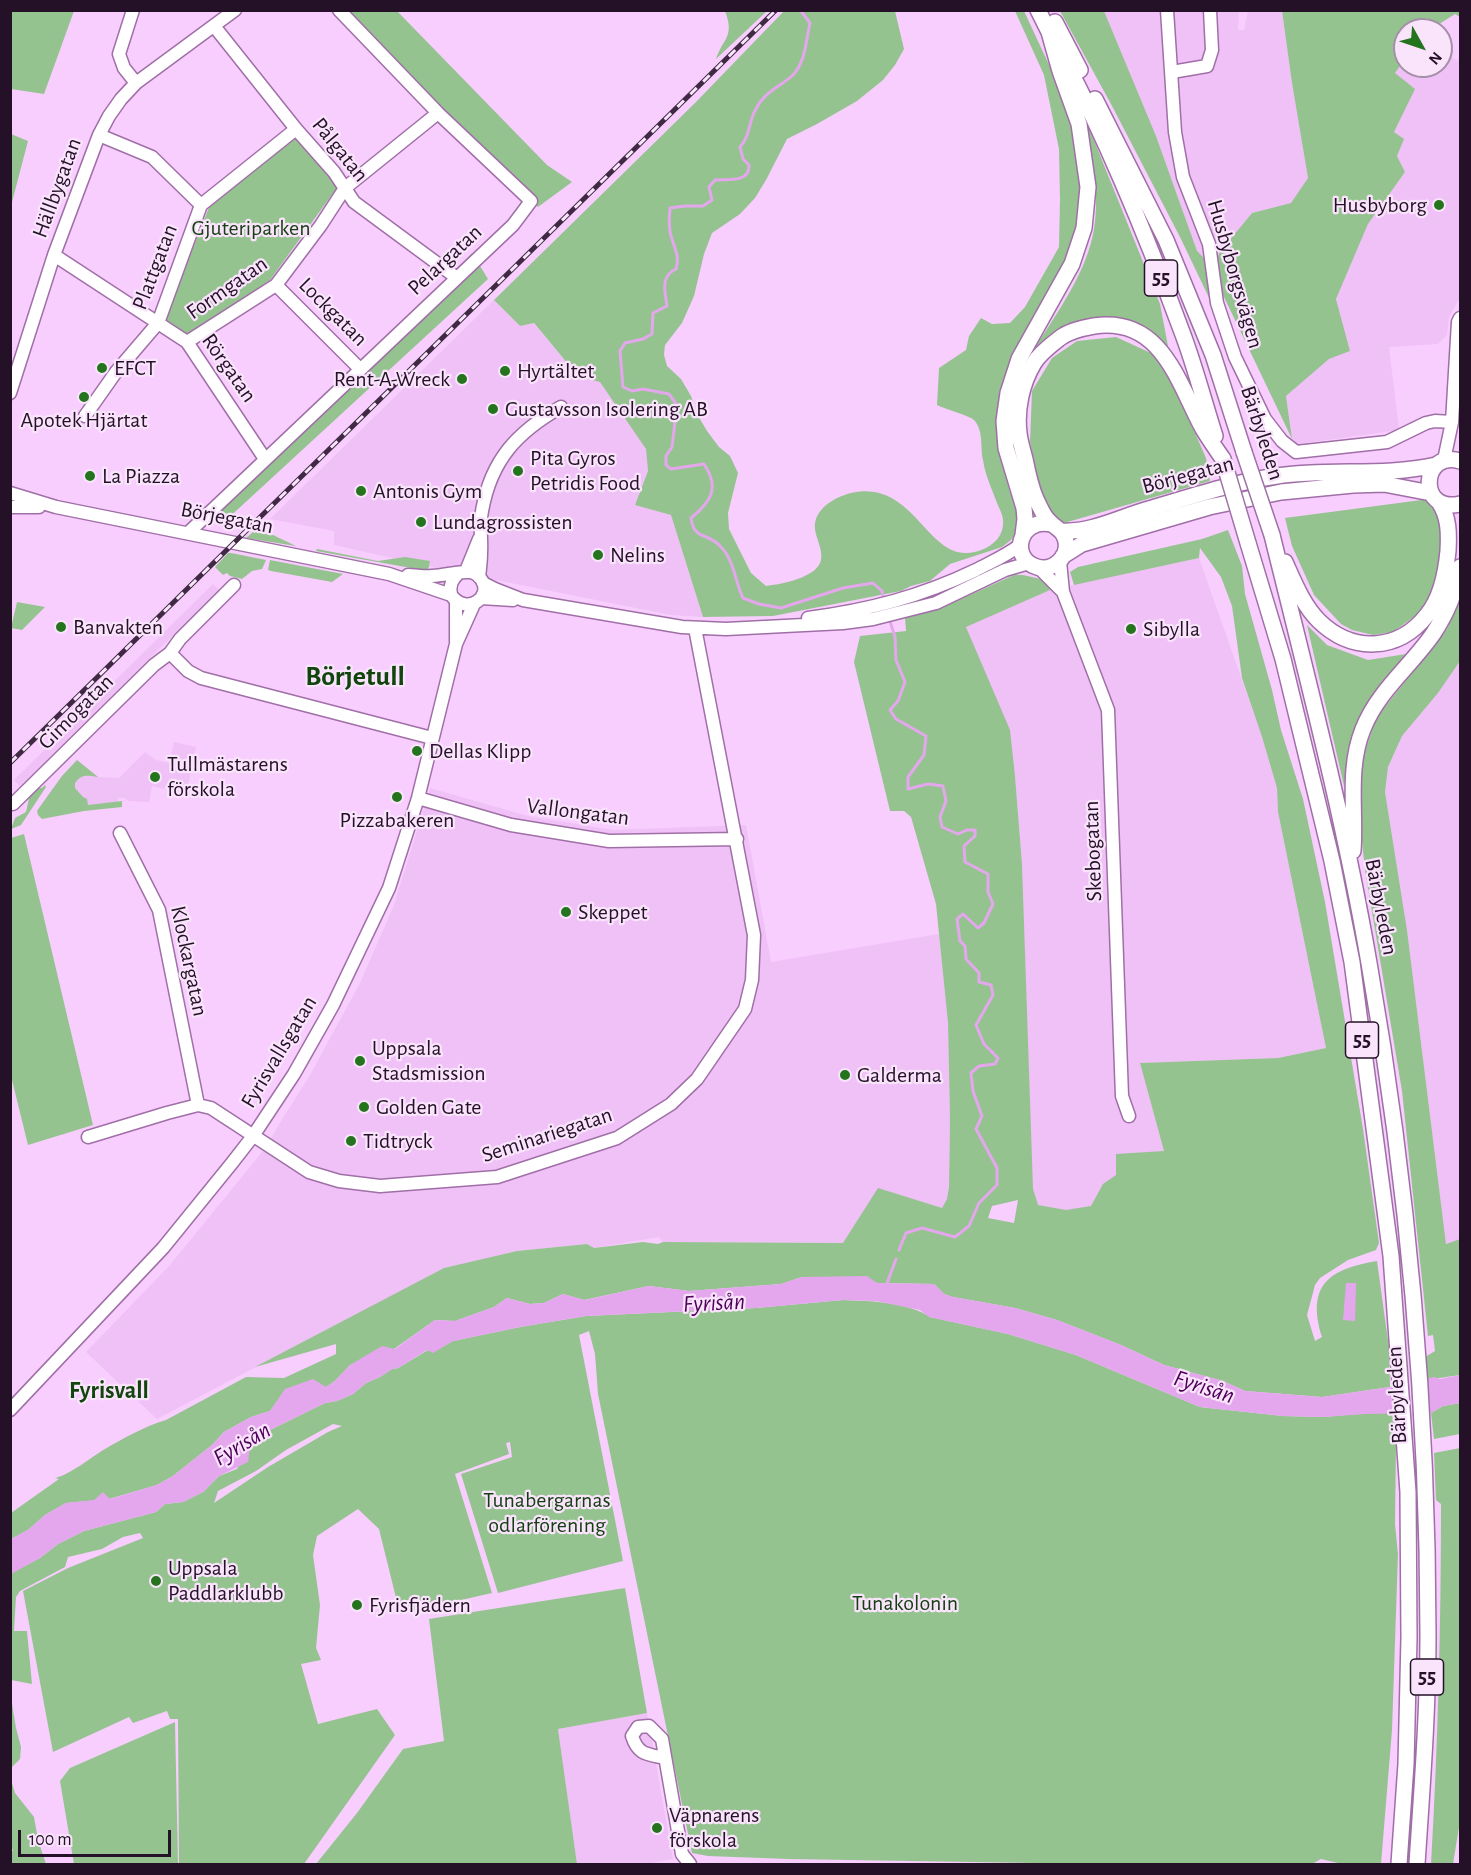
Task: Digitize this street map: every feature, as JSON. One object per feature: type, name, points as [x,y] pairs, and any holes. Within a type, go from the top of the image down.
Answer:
[{"type":"main road","name":"Bärbyleden","points":[[1038,10],[1086,102],[1141,225],[1183,334],[1292,694],[1332,861],[1348,940],[1391,1256],[1408,1491],[1409,1638],[1406,1764],[1399,1864]]},
{"type":"main road","name":"Bärbyleden","points":[[1049,10],[1166,240],[1213,355],[1272,535],[1319,722],[1352,872],[1384,1057],[1409,1251],[1415,1319],[1425,1490],[1428,1637],[1424,1764],[1417,1864]]},
{"type":"main road","points":[[1049,32],[1079,124],[1088,187],[1084,228],[1072,264],[1019,358],[1008,393],[1004,421],[1006,448],[1024,508],[1022,553],[1034,565],[1050,567],[1062,558],[1066,543],[1036,500],[1018,432],[1020,396],[1035,362],[1050,345],[1065,334],[1086,327],[1119,326],[1150,341],[1165,356],[1175,372],[1203,428],[1222,459]]},
{"type":"main road","points":[[1272,535],[1303,599],[1318,620],[1336,635],[1356,643],[1374,645],[1407,634],[1434,605],[1445,573],[1448,523],[1445,511],[1435,498],[1429,478],[1449,462]]},
{"type":"main road","name":"Börjegatan","points":[[1056,527],[1084,530],[1204,493],[1277,476],[1327,472],[1384,472],[1449,462]]},
{"type":"main road","name":"Börjegatan","points":[[1062,558],[1082,544],[1209,507],[1281,492],[1384,484],[1435,498],[1453,506],[1461,504]]},
{"type":"main road","points":[[1021,540],[1027,529],[1038,523],[1056,527]]},
{"type":"main road","points":[[1352,872],[1354,767],[1363,728],[1376,703],[1389,685],[1432,636],[1454,595],[1461,567]]},
{"type":"street","points":[[133,10],[119,54],[124,68],[136,83]]},
{"type":"street","name":"Hällbygatan","points":[[10,393],[54,255],[99,135],[121,99],[136,83],[235,10]]},
{"type":"street","name":"Pelargatan","points":[[188,533],[513,225],[531,201],[438,113],[339,10]]},
{"type":"street","name":"Husbyborgsvägen","points":[[1167,10],[1175,132],[1183,177],[1209,244],[1217,303],[1235,357],[1265,419],[1282,441],[1296,452],[1387,442],[1426,423],[1452,422]]},
{"type":"street","points":[[1172,72],[1207,66],[1212,50],[1210,10]]},
{"type":"street","name":"Pålgatan","points":[[214,26],[296,129],[334,172],[354,202],[457,278]]},
{"type":"street","name":"Formgatan","points":[[187,342],[276,285],[321,225],[345,188],[438,113]]},
{"type":"street","points":[[201,205],[296,129]]},
{"type":"street","name":"Plattgatan","points":[[85,416],[116,372],[158,323],[201,205],[152,156],[99,135]]},
{"type":"street","name":"Rörgatan","points":[[54,255],[187,342],[265,459]]},
{"type":"street","name":"Lockgatan","points":[[276,285],[360,369]]},
{"type":"street","points":[[1449,462],[1458,322],[1461,318]]},
{"type":"street","points":[[478,601],[484,590],[481,580],[481,512],[492,477],[504,452],[521,434],[540,419],[561,407]]},
{"type":"street","name":"Börjegatan","points":[[10,493],[56,507],[389,574],[454,598]]},
{"type":"street","name":"Börjegatan","points":[[10,507],[56,507]]},
{"type":"street","points":[[480,536],[463,572],[454,578],[451,584],[454,598],[466,605],[478,601],[524,600]]},
{"type":"street","points":[[899,607],[999,558],[1021,540]]},
{"type":"street","name":"Skebogatan","points":[[1062,558],[1063,592],[1108,710],[1122,1096],[1129,1116]]},
{"type":"street","points":[[463,572],[473,573],[506,594],[524,600],[682,627],[726,629],[831,615],[872,613],[936,603],[1005,570],[1034,565]]},
{"type":"street","name":"Skebogatan","points":[[1034,565],[1063,592]]},
{"type":"street","name":"Börjegatan","points":[[389,574],[432,576],[463,572]]},
{"type":"street","name":"Gimogatan","points":[[13,804],[154,664],[170,653],[180,639],[234,585]]},
{"type":"street","name":"Fyrisvallsgatan","points":[[454,598],[456,644]]},
{"type":"street","name":"Fyrisvallsgatan","points":[[10,1410],[163,1248],[253,1136],[294,1074],[333,1005],[389,888],[418,798],[456,644],[478,601]]},
{"type":"street","name":"Seminariegatan","points":[[198,1105],[211,1108],[309,1172],[339,1181],[380,1186],[497,1177],[617,1138],[671,1104],[697,1079],[745,1009],[752,980],[754,935],[695,628]]},
{"type":"street","points":[[170,653],[188,671],[201,678],[432,738]]},
{"type":"street","name":"Vallongatan","points":[[418,798],[511,825],[609,842],[737,839]]},
{"type":"street","name":"Klockargatan","points":[[120,832],[159,910],[198,1105]]},
{"type":"street","points":[[88,1137],[198,1105]]},
{"type":"street","points":[[665,1758],[682,1854],[690,1864]]},
{"type":"shaded area","points":[[1104,11],[1239,11],[1238,30],[1244,30],[1248,11],[1282,11],[1308,178],[1291,203],[1252,213],[1219,253],[1204,258],[1197,252],[1156,136]]},
{"type":"shaded area","points":[[1460,55],[1460,298],[1449,317],[1447,335],[1438,344],[1389,347],[1399,430],[1298,444],[1292,439],[1286,396],[1329,359],[1350,351],[1336,299],[1368,224],[1405,172],[1397,156],[1394,132],[1395,78],[1453,78],[1453,58],[1457,61]]},
{"type":"shaded area","points":[[494,300],[520,326],[533,323],[578,376],[600,381],[623,413],[646,449],[648,471],[635,504],[671,515],[703,617],[671,615],[334,545],[334,531],[270,519]]},
{"type":"shaded area","points":[[1199,558],[1262,737],[1277,788],[1278,812],[1326,1048],[1278,1058],[1140,1063],[1164,1151],[1170,1220],[1033,1220],[1022,864],[1015,776],[966,626],[1050,590]]},
{"type":"shaded area","points":[[213,584],[219,590],[20,786],[14,780]]},
{"type":"shaded area","points":[[1460,661],[1460,1239],[1446,1244],[1407,930],[1385,792],[1388,767],[1402,736],[1438,693]]},
{"type":"shaded area","name":"Tullmästarens förskola","points":[[174,742],[196,747],[187,791],[152,786],[149,802],[118,798],[118,802],[64,808],[46,798],[77,760],[98,777],[119,778],[145,752],[156,760],[169,763]]},
{"type":"shaded area","points":[[430,788],[528,816],[613,830],[746,825],[771,962],[939,934],[948,1023],[950,1119],[947,1199],[942,1209],[843,1243],[663,1242],[659,1237],[594,1248],[587,1244],[517,1251],[444,1268],[157,1419],[86,1352],[170,1265],[267,1146],[310,1075],[360,983],[394,905]]},
{"type":"shaded area","points":[[647,1713],[673,1859],[646,1864],[577,1864],[558,1729]]},
{"type":"green space","points":[[11,10],[74,11],[44,94],[11,89]]},
{"type":"green space","points":[[343,11],[397,11],[547,165],[572,182],[538,207]]},
{"type":"green space","points":[[725,11],[767,11],[716,59],[727,37],[729,27]]},
{"type":"green space","points":[[784,11],[895,11],[904,49],[883,80],[857,101],[787,139],[755,198],[740,214],[712,233],[704,254],[694,296],[682,323],[665,345],[664,355],[667,366],[681,379],[707,431],[719,447],[730,456],[738,473],[728,513],[729,529],[751,573],[766,586],[806,576],[818,566],[821,556],[815,522],[826,505],[838,497],[851,493],[872,492],[889,497],[904,506],[940,542],[953,550],[967,553],[986,548],[1001,534],[1003,518],[985,471],[977,424],[972,418],[937,405],[939,368],[966,350],[969,336],[981,318],[992,324],[1010,323],[1025,307],[1059,247],[1059,149],[1044,75],[1015,11],[1024,11],[1057,82],[1070,120],[1084,190],[1074,243],[1062,273],[1016,354],[1001,455],[1009,489],[1020,518],[1020,526],[1011,540],[1002,547],[950,564],[930,581],[901,591],[773,616],[703,617],[671,515],[635,505],[648,471],[646,449],[600,382],[578,376],[534,323],[520,326],[494,300],[696,102]]},
{"type":"green space","points":[[1060,11],[1104,11],[1156,136],[1197,251],[1204,258],[1212,304],[1180,237]]},
{"type":"green space","points":[[1282,11],[1460,11],[1460,17],[1455,14],[1449,18],[1393,18],[1393,78],[1401,78],[1415,89],[1394,132],[1404,139],[1397,156],[1405,172],[1368,224],[1336,299],[1350,351],[1329,359],[1286,396],[1292,439],[1213,274],[1219,253],[1252,213],[1291,203],[1308,178]]},
{"type":"green space","points":[[1087,123],[1160,304],[1168,346],[1130,323],[1070,326],[1035,348],[1078,276],[1094,229],[1095,176]]},
{"type":"green space","points":[[11,134],[28,141],[11,206]]},
{"type":"green space","name":"Gjuteriparken","points":[[295,136],[339,185],[270,280],[190,335],[164,321],[212,200]]},
{"type":"green space","points":[[472,253],[488,279],[224,522],[217,513]]},
{"type":"green space","points":[[1116,337],[1153,354],[1171,378],[1206,458],[1210,481],[1064,523],[1053,518],[1042,497],[1030,442],[1032,391],[1052,358],[1077,341]]},
{"type":"green space","points":[[1429,499],[1439,510],[1442,531],[1437,579],[1422,611],[1393,632],[1373,635],[1352,630],[1341,624],[1314,595],[1292,546],[1285,518]]},
{"type":"green space","points":[[1228,530],[1242,566],[1245,594],[1281,730],[1303,799],[1325,902],[1363,1129],[1379,1243],[1376,1250],[1348,1260],[1320,1278],[1315,1285],[1307,1315],[1315,1341],[1322,1337],[1317,1304],[1320,1292],[1326,1283],[1334,1275],[1346,1269],[1377,1261],[1389,1348],[1390,1387],[1322,1397],[1245,1391],[1223,1381],[1164,1365],[1057,1320],[1015,1308],[944,1294],[934,1284],[877,1283],[802,1277],[781,1284],[689,1291],[649,1286],[584,1300],[563,1294],[544,1303],[530,1304],[507,1298],[494,1307],[455,1321],[435,1320],[394,1349],[350,1365],[326,1387],[286,1389],[270,1411],[251,1417],[224,1432],[212,1445],[173,1476],[157,1485],[109,1499],[66,1503],[11,1539],[11,1513],[59,1479],[55,1478],[74,1470],[99,1452],[127,1437],[166,1420],[246,1377],[284,1378],[336,1354],[336,1344],[255,1367],[444,1268],[517,1251],[587,1244],[594,1248],[643,1242],[658,1244],[663,1242],[843,1243],[878,1188],[942,1208],[947,1199],[949,1187],[950,1119],[948,1023],[936,904],[911,817],[904,811],[890,811],[854,662],[860,636],[906,631],[905,618],[950,604],[1014,575],[1045,580],[1050,590],[966,627],[1010,730],[1022,864],[1033,1189],[1038,1205],[1066,1210],[1091,1206],[1103,1184],[1116,1175],[1116,1154],[1164,1151],[1140,1063],[1278,1058],[1326,1048],[1278,812],[1277,788],[1242,678],[1232,606],[1221,577],[1200,548],[1199,558],[1074,585],[1070,572],[1078,567],[1202,539]],"holes":[[[1018,1200],[1014,1223],[988,1218],[992,1206]]]},
{"type":"green space","points":[[253,532],[273,535],[296,546],[246,538]]},
{"type":"green space","points":[[317,549],[378,561],[405,557],[430,561],[428,571],[316,551]]},
{"type":"green space","points":[[228,553],[266,560],[262,569],[252,571],[242,579],[227,573],[223,575],[215,567]]},
{"type":"green space","points":[[270,560],[343,574],[332,582],[271,571],[268,570]]},
{"type":"green space","points":[[1460,600],[1460,661],[1438,693],[1402,736],[1388,767],[1385,792],[1407,930],[1446,1244],[1460,1239],[1460,1375],[1426,1380],[1425,1357],[1435,1351],[1433,1335],[1428,1336],[1402,1091],[1365,870],[1359,814],[1362,760],[1376,718],[1447,629]]},
{"type":"green space","points":[[17,602],[45,607],[22,630],[11,628]]},
{"type":"green space","points":[[1307,625],[1327,645],[1368,660],[1406,654],[1358,723],[1350,744],[1344,786]]},
{"type":"green space","points":[[77,760],[98,777],[85,776],[75,783],[75,788],[87,799],[88,805],[122,801],[122,807],[42,819],[37,811],[62,776]]},
{"type":"green space","points":[[45,785],[46,787],[21,825],[11,829],[15,818],[26,812],[30,794],[36,788],[42,788]]},
{"type":"green space","points":[[24,834],[93,1125],[28,1145],[11,1076],[11,838]]},
{"type":"green space","name":"Tunakolonin","points":[[843,1300],[900,1305],[930,1317],[1008,1334],[1076,1355],[1200,1407],[1283,1416],[1323,1417],[1393,1411],[1396,1445],[1395,1524],[1398,1554],[1392,1730],[1381,1864],[1342,1864],[1321,1859],[1312,1864],[1095,1864],[788,1859],[708,1856],[692,1853],[598,1394],[595,1354],[589,1331],[579,1335],[623,1561],[498,1593],[461,1474],[512,1457],[510,1442],[506,1443],[509,1454],[455,1474],[492,1593],[400,1614],[379,1529],[358,1509],[317,1536],[313,1555],[320,1605],[316,1648],[321,1660],[301,1664],[318,1724],[377,1709],[395,1735],[304,1864],[179,1864],[178,1719],[170,1719],[167,1711],[133,1723],[129,1717],[53,1752],[23,1591],[68,1568],[143,1538],[140,1533],[123,1537],[102,1549],[68,1557],[65,1567],[20,1591],[16,1597],[14,1631],[27,1631],[32,1684],[11,1680],[11,1573],[84,1531],[156,1512],[165,1504],[183,1502],[203,1492],[219,1476],[237,1469],[250,1447],[268,1431],[325,1403],[353,1394],[366,1383],[428,1350],[433,1352],[453,1341],[586,1316],[756,1308]],"holes":[[[333,1424],[342,1426],[268,1467],[214,1503],[218,1491],[256,1471],[286,1450]]]},
{"type":"green space","points":[[1460,1403],[1460,1434],[1434,1439],[1431,1413],[1443,1406]]},
{"type":"green space","points":[[1460,1448],[1460,1821],[1453,1864],[1431,1864],[1440,1639],[1441,1549],[1441,1504],[1436,1500],[1434,1453]]},
{"type":"green space","points":[[625,1588],[647,1713],[558,1729],[577,1864],[316,1864],[357,1813],[403,1749],[444,1741],[429,1619]]},
{"type":"green space","points":[[10,1691],[21,1747],[20,1759],[11,1768]]},
{"type":"green space","points":[[175,1722],[178,1864],[74,1864],[60,1781],[70,1768]]},
{"type":"green space","points":[[11,1780],[15,1793],[34,1817],[38,1840],[46,1864],[11,1864],[13,1850],[10,1845]]},
{"type":"water","name":"Fyrisån","points":[[867,1276],[877,1283],[934,1284],[944,1294],[953,1297],[1015,1308],[1057,1320],[1164,1365],[1223,1381],[1245,1391],[1322,1397],[1390,1387],[1434,1377],[1440,1379],[1460,1375],[1460,1403],[1443,1406],[1431,1413],[1323,1417],[1283,1416],[1200,1407],[1076,1355],[1008,1334],[929,1317],[920,1310],[876,1301],[843,1300],[756,1308],[586,1316],[453,1341],[433,1353],[427,1350],[398,1368],[366,1383],[353,1394],[325,1403],[268,1431],[250,1447],[248,1462],[219,1476],[203,1492],[183,1502],[165,1504],[156,1512],[84,1531],[58,1544],[40,1558],[11,1574],[11,1539],[28,1530],[45,1515],[66,1503],[94,1500],[103,1492],[110,1499],[157,1485],[173,1476],[212,1445],[224,1432],[251,1417],[270,1411],[285,1389],[313,1379],[326,1387],[350,1365],[382,1346],[395,1349],[435,1320],[455,1321],[494,1307],[507,1298],[530,1304],[544,1303],[563,1294],[585,1300],[649,1286],[689,1291],[781,1284],[802,1277]]},
{"type":"water","points":[[1346,1283],[1356,1283],[1355,1321],[1343,1320]]},
{"type":"pier","points":[[1426,1375],[1429,1416],[1394,1416],[1390,1384]]},
{"type":"waterway","points":[[800,10],[810,23],[803,57],[793,75],[763,98],[753,114],[746,138],[740,147],[743,159],[749,165],[746,175],[737,179],[715,180],[709,187],[712,200],[703,206],[670,208],[670,232],[677,261],[676,269],[666,280],[667,306],[653,313],[652,334],[643,339],[625,343],[620,351],[623,387],[632,391],[643,389],[669,394],[677,405],[672,447],[666,456],[666,465],[671,469],[704,464],[712,480],[711,494],[704,506],[691,518],[693,525],[698,533],[715,542],[725,551],[743,598],[781,608],[843,588],[873,583],[882,591],[884,600]]},
{"type":"waterway","points":[[889,618],[895,637],[896,660],[905,682],[898,701],[890,710],[896,719],[926,736],[924,755],[908,777],[908,789],[928,784],[943,786],[946,801],[940,817],[942,827],[958,834],[967,830],[975,830],[975,836],[964,846],[965,862],[988,874],[988,892],[993,904],[984,923],[978,928],[963,914],[957,919],[960,941],[965,946],[966,959],[979,973],[979,982],[991,985],[993,995],[976,1025],[984,1044],[998,1058],[995,1064],[979,1066],[971,1073],[973,1091],[982,1116],[976,1129],[997,1168],[997,1185],[979,1203],[969,1226],[955,1237],[922,1228],[906,1233],[899,1250]]},
{"type":"waterway","points":[[886,1286],[896,1259]]},
{"type":"railway","points":[[10,763],[776,10]]},
{"type":"place","name":"Husbyborg","points":[[1439,205]]},
{"type":"place","name":"EFCT","points":[[102,368]]},
{"type":"place","name":"Hyrtältet","points":[[505,371]]},
{"type":"place","name":"Rent-A-Wreck","points":[[462,379]]},
{"type":"place","name":"Apotek Hjärtat","points":[[84,397]]},
{"type":"place","name":"Gustavsson Isolering AB","points":[[493,409]]},
{"type":"place","name":"Pita Gyros Petridis Food","points":[[518,471]]},
{"type":"place","name":"La Piazza","points":[[90,476]]},
{"type":"place","name":"Antonis Gym","points":[[361,491]]},
{"type":"place","name":"Lundagrossisten","points":[[421,522]]},
{"type":"place","name":"Nelins","points":[[598,555]]},
{"type":"place","name":"Banvakten","points":[[61,627]]},
{"type":"place","name":"Sibylla","points":[[1131,629]]},
{"type":"place","name":"Dellas Klipp","points":[[417,751]]},
{"type":"place","name":"Tullmästarens förskola","points":[[155,777]]},
{"type":"place","name":"Pizzabakeren","points":[[397,797]]},
{"type":"place","name":"Skeppet","points":[[566,912]]},
{"type":"place","name":"Uppsala Stadsmission","points":[[360,1061]]},
{"type":"place","name":"Galderma","points":[[845,1075]]},
{"type":"place","name":"Golden Gate","points":[[364,1107]]},
{"type":"place","name":"Tidtryck","points":[[351,1141]]},
{"type":"place","name":"Uppsala Paddlarklubb","points":[[156,1581]]},
{"type":"place","name":"Fyrisfjädern","points":[[357,1605]]},
{"type":"place","name":"Väpnarens förskola","points":[[657,1828]]},
{"type":"district","name":"Börjetull","points":[[355,677]]},
{"type":"district","name":"Fyrisvall","points":[[109,1391]]},
{"type":"park label","name":"Tunabergarnas odlarförening","points":[[547,1512]]}]
